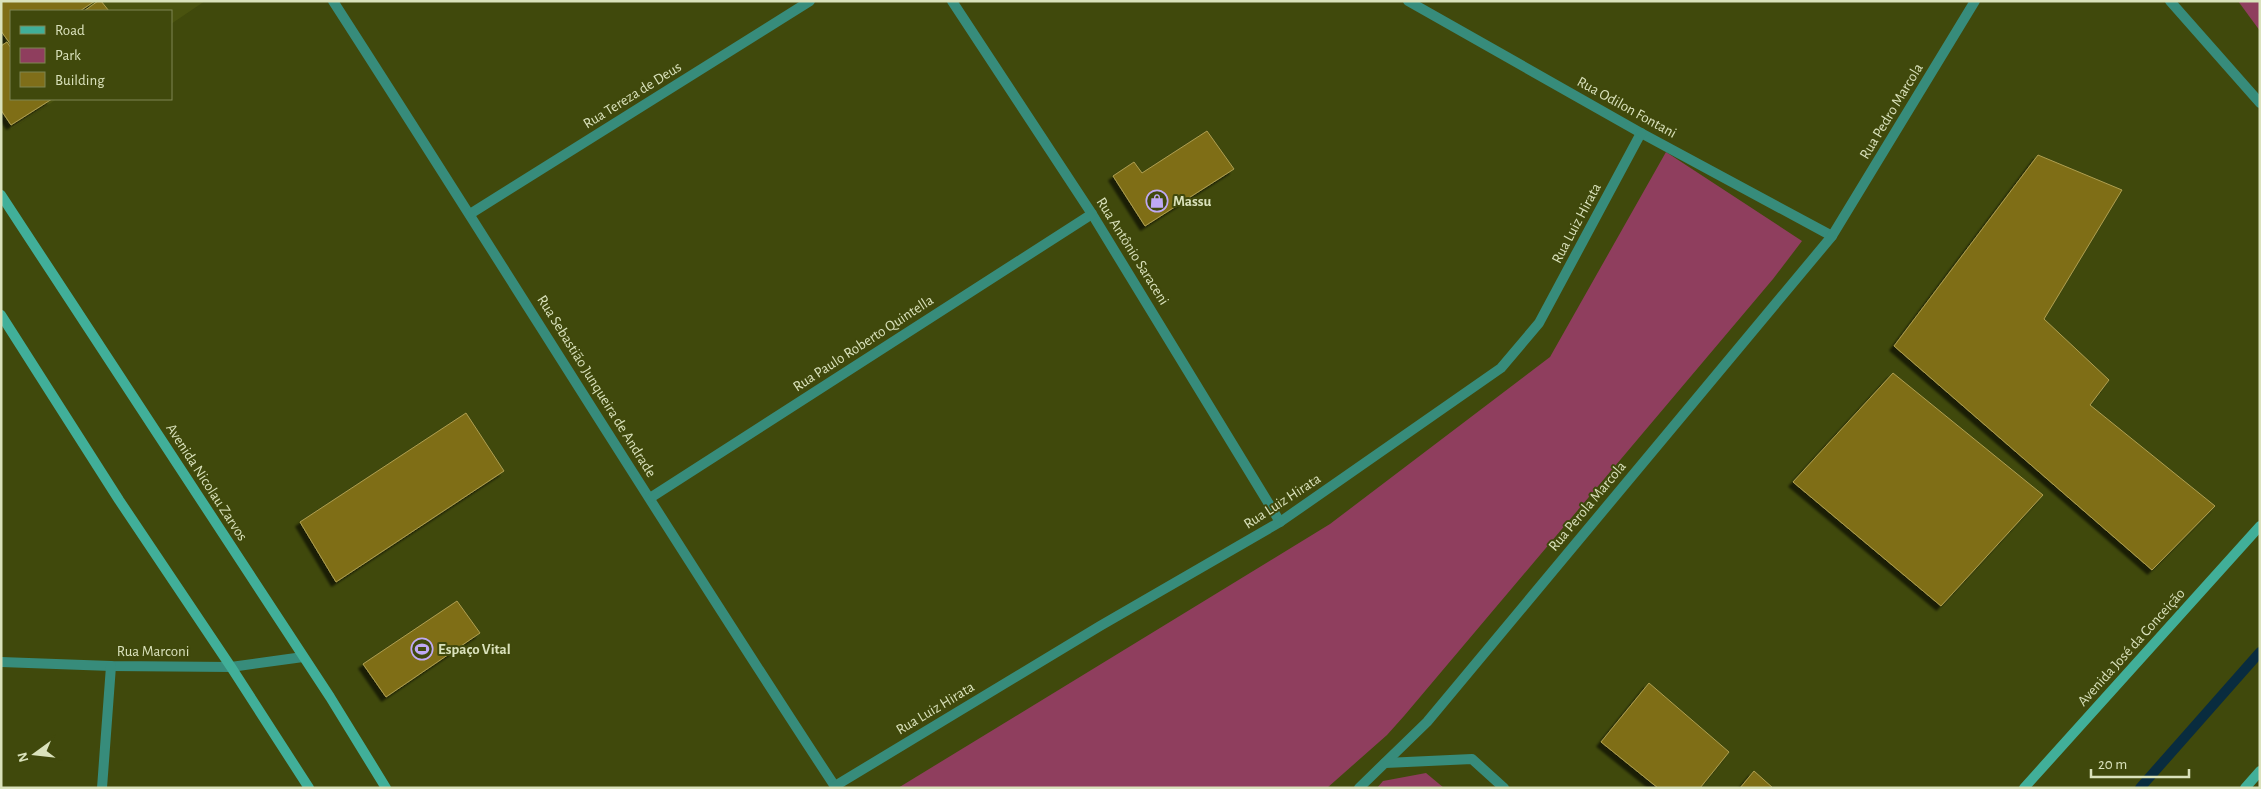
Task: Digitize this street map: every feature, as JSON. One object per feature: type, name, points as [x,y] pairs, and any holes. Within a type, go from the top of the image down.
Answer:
[{"type":"main road","name":"Avenida Nicolau Zarvos","points":[[1,195],[303,657],[386,788]]},
{"type":"main road","points":[[1,315],[119,500],[231,667],[309,788]]},
{"type":"main road","name":"Avenida José da Conceição","points":[[2024,788],[2260,526]]},
{"type":"main road","points":[[2245,788],[2260,771]]},
{"type":"street","name":"Rua Sebastião Junqueira de Andrade","points":[[333,1],[470,214],[764,680],[835,787]]},
{"type":"street","name":"Rua Tereza de Deus","points":[[470,214],[810,1]]},
{"type":"street","name":"Rua Antônio Saraceni","points":[[952,1],[1092,214],[1280,522]]},
{"type":"street","name":"Rua Odilon Fontani","points":[[1408,1],[1642,133],[1832,236]]},
{"type":"street","name":"Rua Pedro Marcola","points":[[1832,236],[1975,1]]},
{"type":"street","points":[[2170,1],[2260,103]]},
{"type":"street","name":"Rua Luiz Hirata","points":[[835,787],[1100,626],[1280,522],[1501,368],[1539,323],[1642,133]]},
{"type":"street","name":"Rua Paulo Roberto Quintella","points":[[650,498],[1092,214]]},
{"type":"street","name":"Rua Perola Marcola","points":[[1359,788],[1427,722],[1832,236]]},
{"type":"street","name":"Rua Marconi","points":[[1,662],[112,666],[231,667],[303,657]]},
{"type":"street","points":[[102,788],[112,666]]},
{"type":"street","points":[[1385,763],[1472,759],[1504,788]]},
{"type":"shaded area","points":[[1,1],[205,1],[172,23],[172,10],[10,10],[10,100],[55,100],[11,129],[1,114]]},
{"type":"green space","points":[[2238,1],[2260,1],[2260,31]]},
{"type":"green space","points":[[1666,152],[1802,241],[1773,279],[1404,716],[1387,735],[1327,788],[898,788],[1330,524],[1550,357]]},
{"type":"green space","points":[[1426,773],[1444,788],[1377,788],[1383,781]]},
{"type":"building","points":[[1,1],[95,1],[82,10],[10,10],[10,44],[1,31]]},
{"type":"building","points":[[101,1],[108,10],[85,10]]},
{"type":"building","points":[[7,42],[10,46],[10,100],[50,100],[11,125],[1,110],[1,46]]},
{"type":"building","name":"Massu","points":[[1207,131],[1234,169],[1145,226],[1113,176],[1134,162],[1142,173]]},
{"type":"building","points":[[2038,155],[2122,190],[2044,319],[2109,380],[2090,405],[2215,506],[2152,570],[1894,346]]},
{"type":"building","points":[[1893,373],[2043,495],[1941,606],[1793,482]]},
{"type":"building","points":[[466,413],[504,471],[336,582],[300,522]]},
{"type":"building","name":"Espaço Vital","points":[[457,601],[480,633],[386,697],[363,664]]},
{"type":"building","points":[[1649,683],[1729,752],[1700,788],[1658,788],[1601,742]]},
{"type":"building","points":[[1754,771],[1773,788],[1740,788]]},
{"type":"waterway","points":[[2140,788],[2260,652]]},
{"type":"place","name":"Massu","points":[[1157,201]]},
{"type":"place","name":"Espaço Vital","points":[[422,649]]}]
